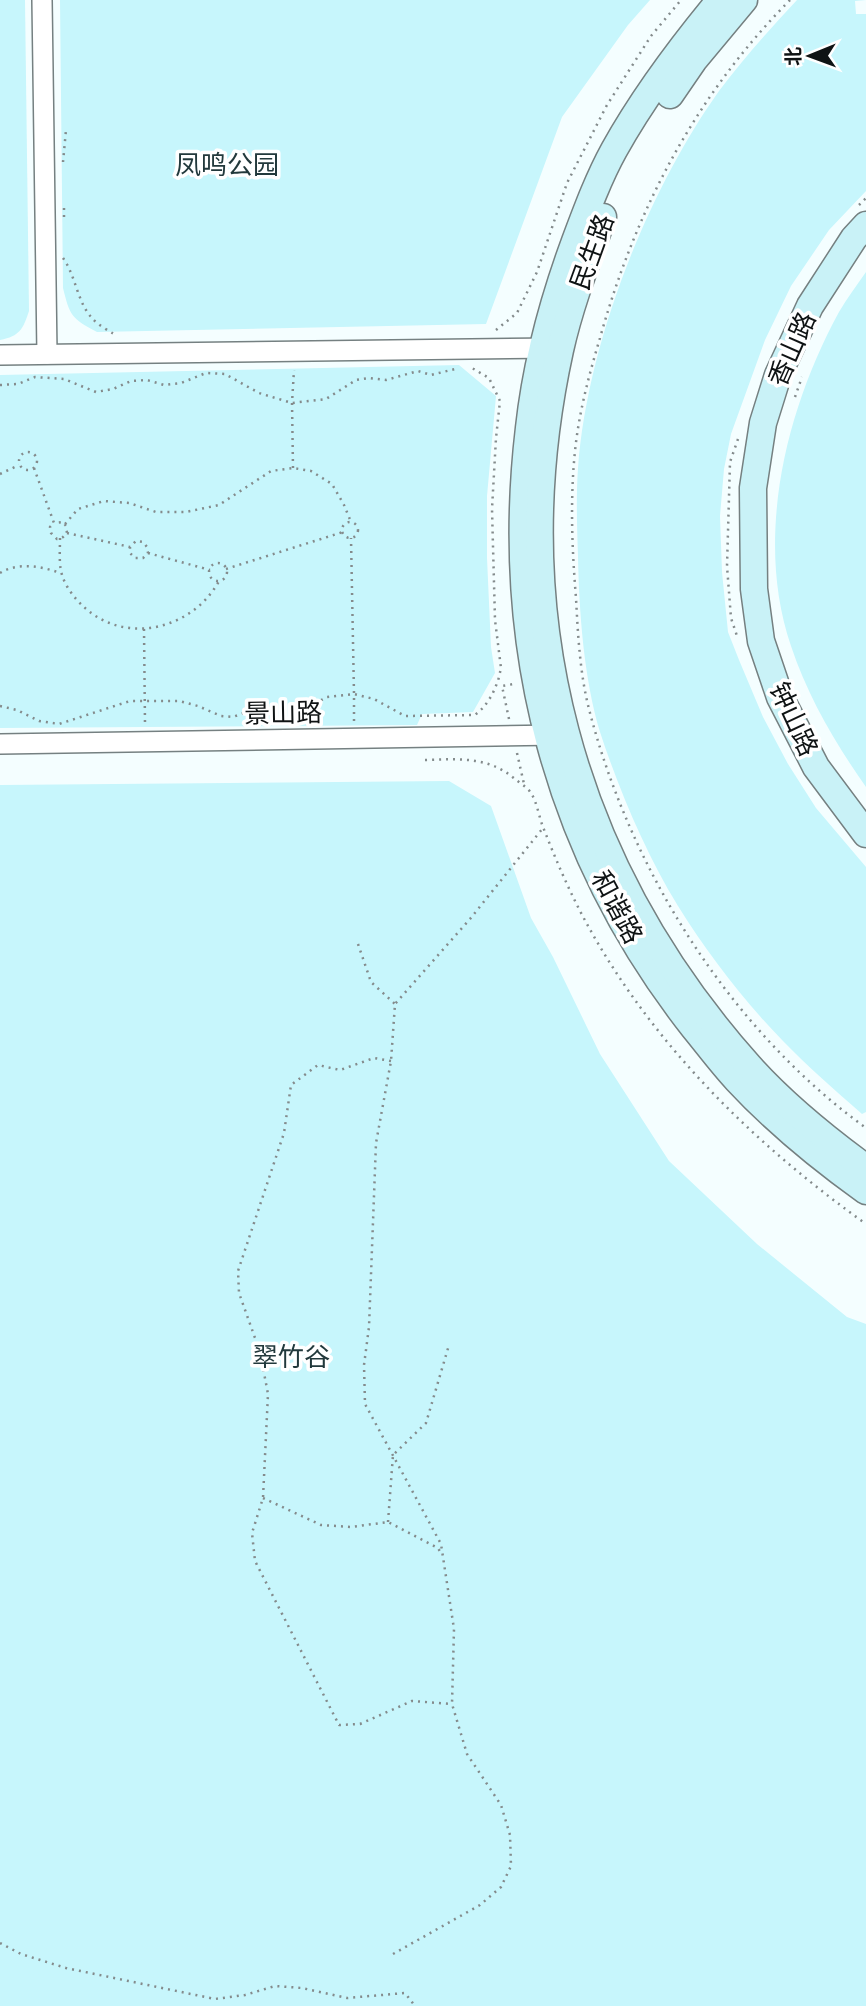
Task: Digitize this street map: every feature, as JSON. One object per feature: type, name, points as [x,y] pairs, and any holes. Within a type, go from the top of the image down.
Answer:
[{"type":"main road","name":"民生路","points":[[551,348],[562,277],[612,153],[672,60],[720,0]]},
{"type":"main road","name":"民生路","points":[[530,542],[524,463],[531,405],[551,348],[580,283],[603,216],[657,113],[694,60],[744,0]]},
{"type":"main road","name":"香山路","points":[[754,589],[753,488],[763,423],[778,375],[810,306],[854,238],[866,225]]},
{"type":"main road","name":"和谐路","points":[[530,542],[526,623],[535,681],[602,840],[628,892],[685,986],[750,1067],[821,1134],[866,1168]]},
{"type":"main road","name":"钟山路","points":[[754,589],[761,641],[780,697],[816,767],[866,834]]},
{"type":"main road","name":"和谐路","points":[[557,735],[566,799],[585,847],[639,950],[670,997],[736,1079],[764,1107],[809,1148],[866,1191]]},
{"type":"street","points":[[42,0],[47,354]]},
{"type":"street","points":[[0,355],[551,348]]},
{"type":"street","name":"景山路","points":[[0,744],[557,735]]},
{"type":"path","points":[[790,0],[728,72],[690,126],[655,187],[608,307],[581,411],[575,453],[573,557],[578,634],[589,710],[606,766],[627,823],[676,918],[729,993],[788,1061],[866,1128]]},
{"type":"path","points":[[61,172],[66,150],[66,130]]},
{"type":"path","points":[[63,223],[64,200]]},
{"type":"path","points":[[63,257],[71,268],[79,294],[91,318],[113,334]]},
{"type":"path","points":[[487,332],[497,330],[517,313],[537,272]]},
{"type":"path","points":[[293,468],[292,403],[295,351]]},
{"type":"path","points":[[0,385],[18,384],[35,377],[64,379],[96,392],[131,381],[147,380],[164,385],[181,383],[206,373],[225,374],[259,393],[292,403],[326,399],[356,380],[386,380],[418,371],[431,375],[469,366],[489,378],[500,401],[492,509],[495,620],[501,668],[492,695],[475,715],[404,716],[374,699],[354,694],[327,697],[297,713],[279,716],[252,710],[233,717],[221,716],[179,701],[131,701],[59,724],[38,721],[18,710],[0,706]]},
{"type":"path","points":[[795,398],[802,377]]},
{"type":"path","points":[[21,454],[35,454],[38,462],[34,468],[24,469],[20,465],[21,454]]},
{"type":"path","points":[[0,474],[20,465]]},
{"type":"path","points":[[34,468],[54,523]]},
{"type":"path","points":[[65,524],[78,509],[104,501],[130,503],[156,512],[187,512],[219,505],[271,471],[293,468],[311,471],[332,484],[351,522],[359,530],[355,537],[351,538],[342,533]]},
{"type":"path","points":[[60,521],[65,524],[66,533],[60,538],[51,533],[50,527],[54,523],[60,521]]},
{"type":"path","points":[[342,533],[345,524],[351,522]]},
{"type":"path","points":[[66,533],[130,547]]},
{"type":"path","points":[[226,569],[342,533]]},
{"type":"path","points":[[60,538],[62,574],[75,599],[94,617],[123,628],[166,625],[189,614],[226,576],[223,565],[216,564],[210,570],[210,576],[219,581]]},
{"type":"path","points":[[351,538],[354,738]]},
{"type":"path","points":[[136,541],[143,542],[148,553],[144,558],[137,559],[130,553],[130,547],[136,541]]},
{"type":"path","points":[[148,553],[210,570]]},
{"type":"path","points":[[0,573],[11,566],[21,566],[48,569],[62,574]]},
{"type":"path","points":[[144,628],[145,741]]},
{"type":"path","points":[[393,1954],[480,1905],[501,1887],[510,1866],[510,1835],[500,1805],[467,1754],[452,1704],[454,1629],[441,1544],[365,1404],[364,1365],[369,1327],[376,1143],[391,1061],[395,1004],[470,919],[543,828]]},
{"type":"path","points":[[358,944],[371,982],[395,1004]]},
{"type":"path","points":[[391,1061],[374,1058],[340,1070],[317,1065],[291,1085],[284,1133],[238,1271],[239,1293],[260,1352],[268,1394],[263,1498],[252,1533],[256,1560],[339,1725],[360,1724],[412,1700],[452,1704]]},
{"type":"path","points":[[388,1522],[393,1455],[426,1423],[449,1345]]},
{"type":"path","points":[[263,1498],[321,1525],[351,1527],[388,1522],[438,1548],[443,1558]]},
{"type":"path","points":[[0,1943],[21,1954],[66,1968],[215,1999],[245,1995],[275,1986],[302,1988],[347,1998],[405,1993],[415,2006]]},
{"type":"green space","points":[[0,0],[25,0],[29,311],[20,331],[0,340]]},
{"type":"green space","name":"凤鸣公园","points":[[60,0],[650,0],[628,25],[562,117],[486,324],[97,332],[73,315],[63,288]]},
{"type":"green space","points":[[797,0],[866,0],[855,1],[856,14],[866,14],[866,191],[829,230],[791,286],[765,340],[731,434],[724,469],[720,516],[722,572],[728,632],[763,717],[816,808],[866,867],[866,1112],[862,1114],[802,1060],[754,1009],[701,942],[666,886],[634,821],[600,732],[586,668],[580,600],[577,490],[584,420],[594,371],[625,271],[645,222],[693,131],[728,79]]},
{"type":"green space","points":[[866,272],[866,787],[823,719],[798,665],[780,605],[775,562],[781,475],[804,390],[839,312]]},
{"type":"green space","points":[[459,365],[496,396],[487,496],[491,647],[495,673],[473,712],[422,714],[417,725],[0,728],[0,375]]},
{"type":"green space","name":"翠竹谷","points":[[449,781],[491,806],[531,918],[600,1054],[669,1161],[757,1244],[847,1317],[866,1324],[866,2006],[0,2006],[0,785]]}]
